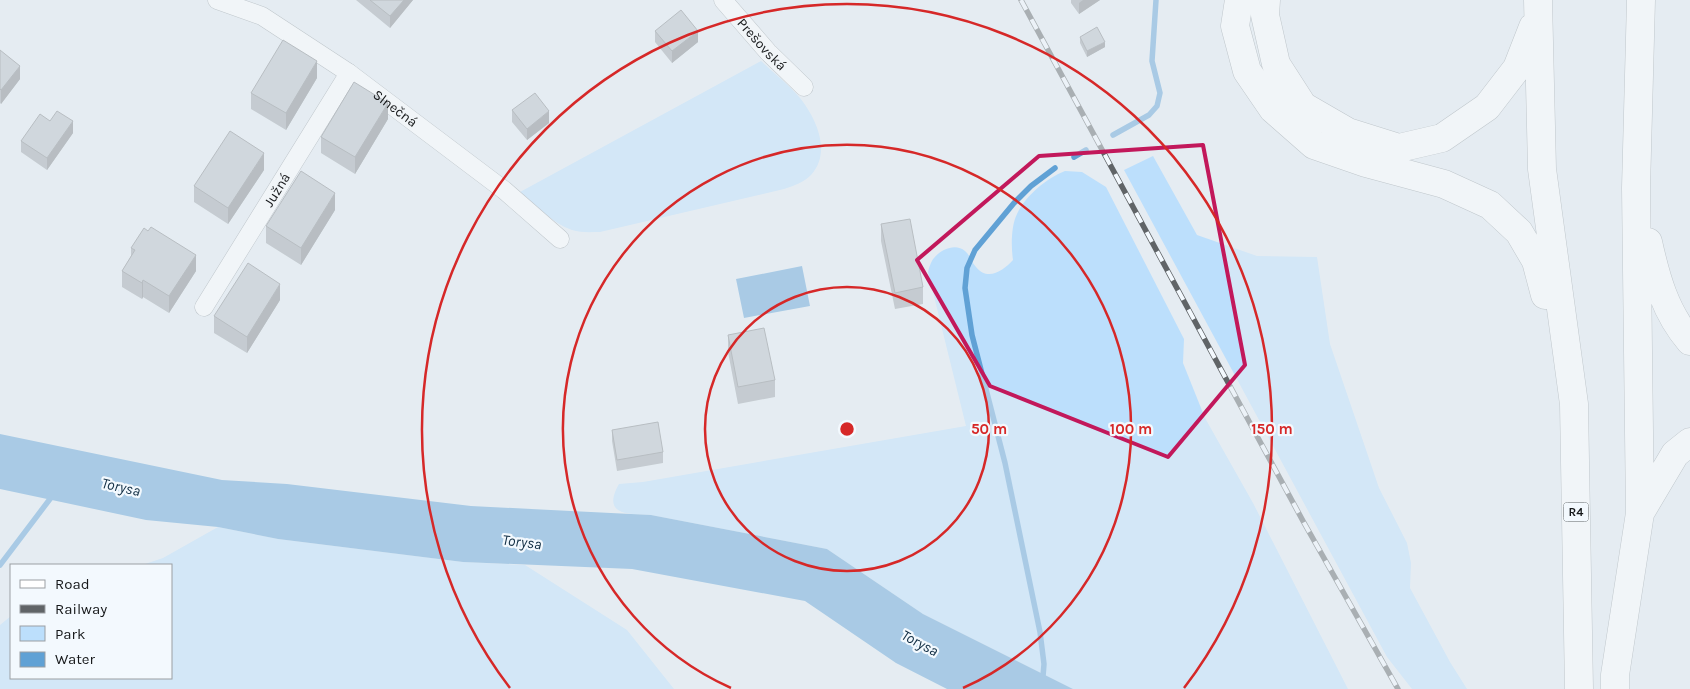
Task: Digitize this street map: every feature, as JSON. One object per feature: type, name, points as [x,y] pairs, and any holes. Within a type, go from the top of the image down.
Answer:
[{"type":"highway","points":[[1239,0],[1235,26],[1247,71],[1273,109],[1314,145],[1366,163],[1444,184],[1490,205],[1519,232],[1536,261],[1574,404]]},
{"type":"highway","points":[[1266,0],[1265,15],[1276,64],[1304,106],[1348,132],[1399,148],[1442,138],[1487,107],[1517,68],[1533,25],[1538,2]]},
{"type":"highway","points":[[1615,682],[1640,512],[1636,188],[1641,0]]},
{"type":"highway","points":[[1538,2],[1542,169],[1574,404]]},
{"type":"highway","points":[[1636,188],[1656,278],[1666,306],[1678,328],[1690,341]]},
{"type":"highway","name":"R4","points":[[1574,404],[1579,689]]},
{"type":"highway","points":[[1640,512],[1675,454],[1690,442]]},
{"type":"street","name":"Slnečná","points":[[217,0],[262,16],[349,72],[504,190],[560,239]]},
{"type":"street","name":"Prešovská","points":[[723,0],[768,52],[804,87]]},
{"type":"street","name":"Južná","points":[[204,307],[349,72]]},
{"type":"highlighted area","points":[[1203,145],[1245,365],[1168,457],[990,386],[917,260],[1039,156]]},
{"type":"green space","points":[[761,61],[800,98],[816,125],[821,146],[820,156],[817,166],[811,175],[802,182],[784,189],[600,232],[579,232],[565,227],[544,213],[520,192]]},
{"type":"green space","points":[[1153,156],[1197,235],[1257,256],[1317,257],[1330,344],[1379,488],[1407,543],[1411,563],[1410,588],[1450,662],[1467,689],[1412,689],[1387,657],[1124,170]]},
{"type":"green space","points":[[1065,171],[1082,172],[1106,187],[1184,339],[1183,363],[1205,418],[1253,503],[1348,689],[1073,689],[923,614],[827,549],[651,515],[626,513],[615,508],[613,502],[614,494],[619,484],[643,482],[966,426],[928,272],[930,265],[933,259],[941,252],[957,247],[965,251],[976,267],[986,274],[1001,271],[1013,260],[1013,230],[1015,219],[1021,207],[1038,188],[1051,178]]},
{"type":"green space","points":[[218,527],[278,539],[463,562],[525,565],[627,630],[674,689],[0,689],[0,625],[10,617],[10,679],[172,679],[172,564],[145,564],[163,558]]},
{"type":"water","points":[[802,266],[810,306],[744,318],[736,279]]},
{"type":"water","name":"Torysa","points":[[0,434],[222,480],[287,484],[471,506],[651,515],[827,549],[923,614],[1073,689],[947,689],[896,663],[805,601],[632,569],[463,562],[278,539],[218,527],[146,520],[0,489]]},
{"type":"building","points":[[370,0],[404,0],[390,16]]},
{"type":"building","points":[[681,10],[698,31],[672,51],[655,31]]},
{"type":"building","points":[[1097,27],[1105,42],[1087,51],[1080,37]]},
{"type":"building","points":[[283,40],[317,61],[286,113],[251,93]]},
{"type":"building","points":[[0,50],[20,66],[1,90],[0,89]]},
{"type":"building","points":[[354,82],[388,103],[355,157],[321,137]]},
{"type":"building","points":[[535,93],[549,111],[527,129],[512,110]]},
{"type":"building","points":[[57,111],[73,121],[47,158],[21,141],[40,114],[50,121]]},
{"type":"building","points":[[230,131],[264,153],[228,208],[194,186]]},
{"type":"building","points":[[301,171],[335,193],[301,248],[266,226]]},
{"type":"building","points":[[910,219],[923,287],[895,293],[881,224]]},
{"type":"building","points":[[151,227],[196,255],[169,296],[143,280],[142,283],[122,271],[135,250],[131,248],[144,228],[148,231]]},
{"type":"building","points":[[248,263],[280,284],[247,337],[214,316]]},
{"type":"building","points":[[764,328],[775,380],[738,387],[728,335]]},
{"type":"building","points":[[658,422],[663,452],[617,460],[612,430]]},
{"type":"waterway","points":[[1113,135],[1149,115],[1157,106],[1160,93],[1152,61],[1156,0]]},
{"type":"waterway","points":[[1074,157],[1086,150]]},
{"type":"waterway","points":[[1042,689],[1044,664],[1040,632],[1005,463],[972,335],[965,288],[967,268],[975,250],[1014,203],[1031,186],[1055,168]]},
{"type":"waterway","points":[[0,565],[53,495]]},
{"type":"railway","points":[[1021,0],[1303,521],[1398,689]]}]
